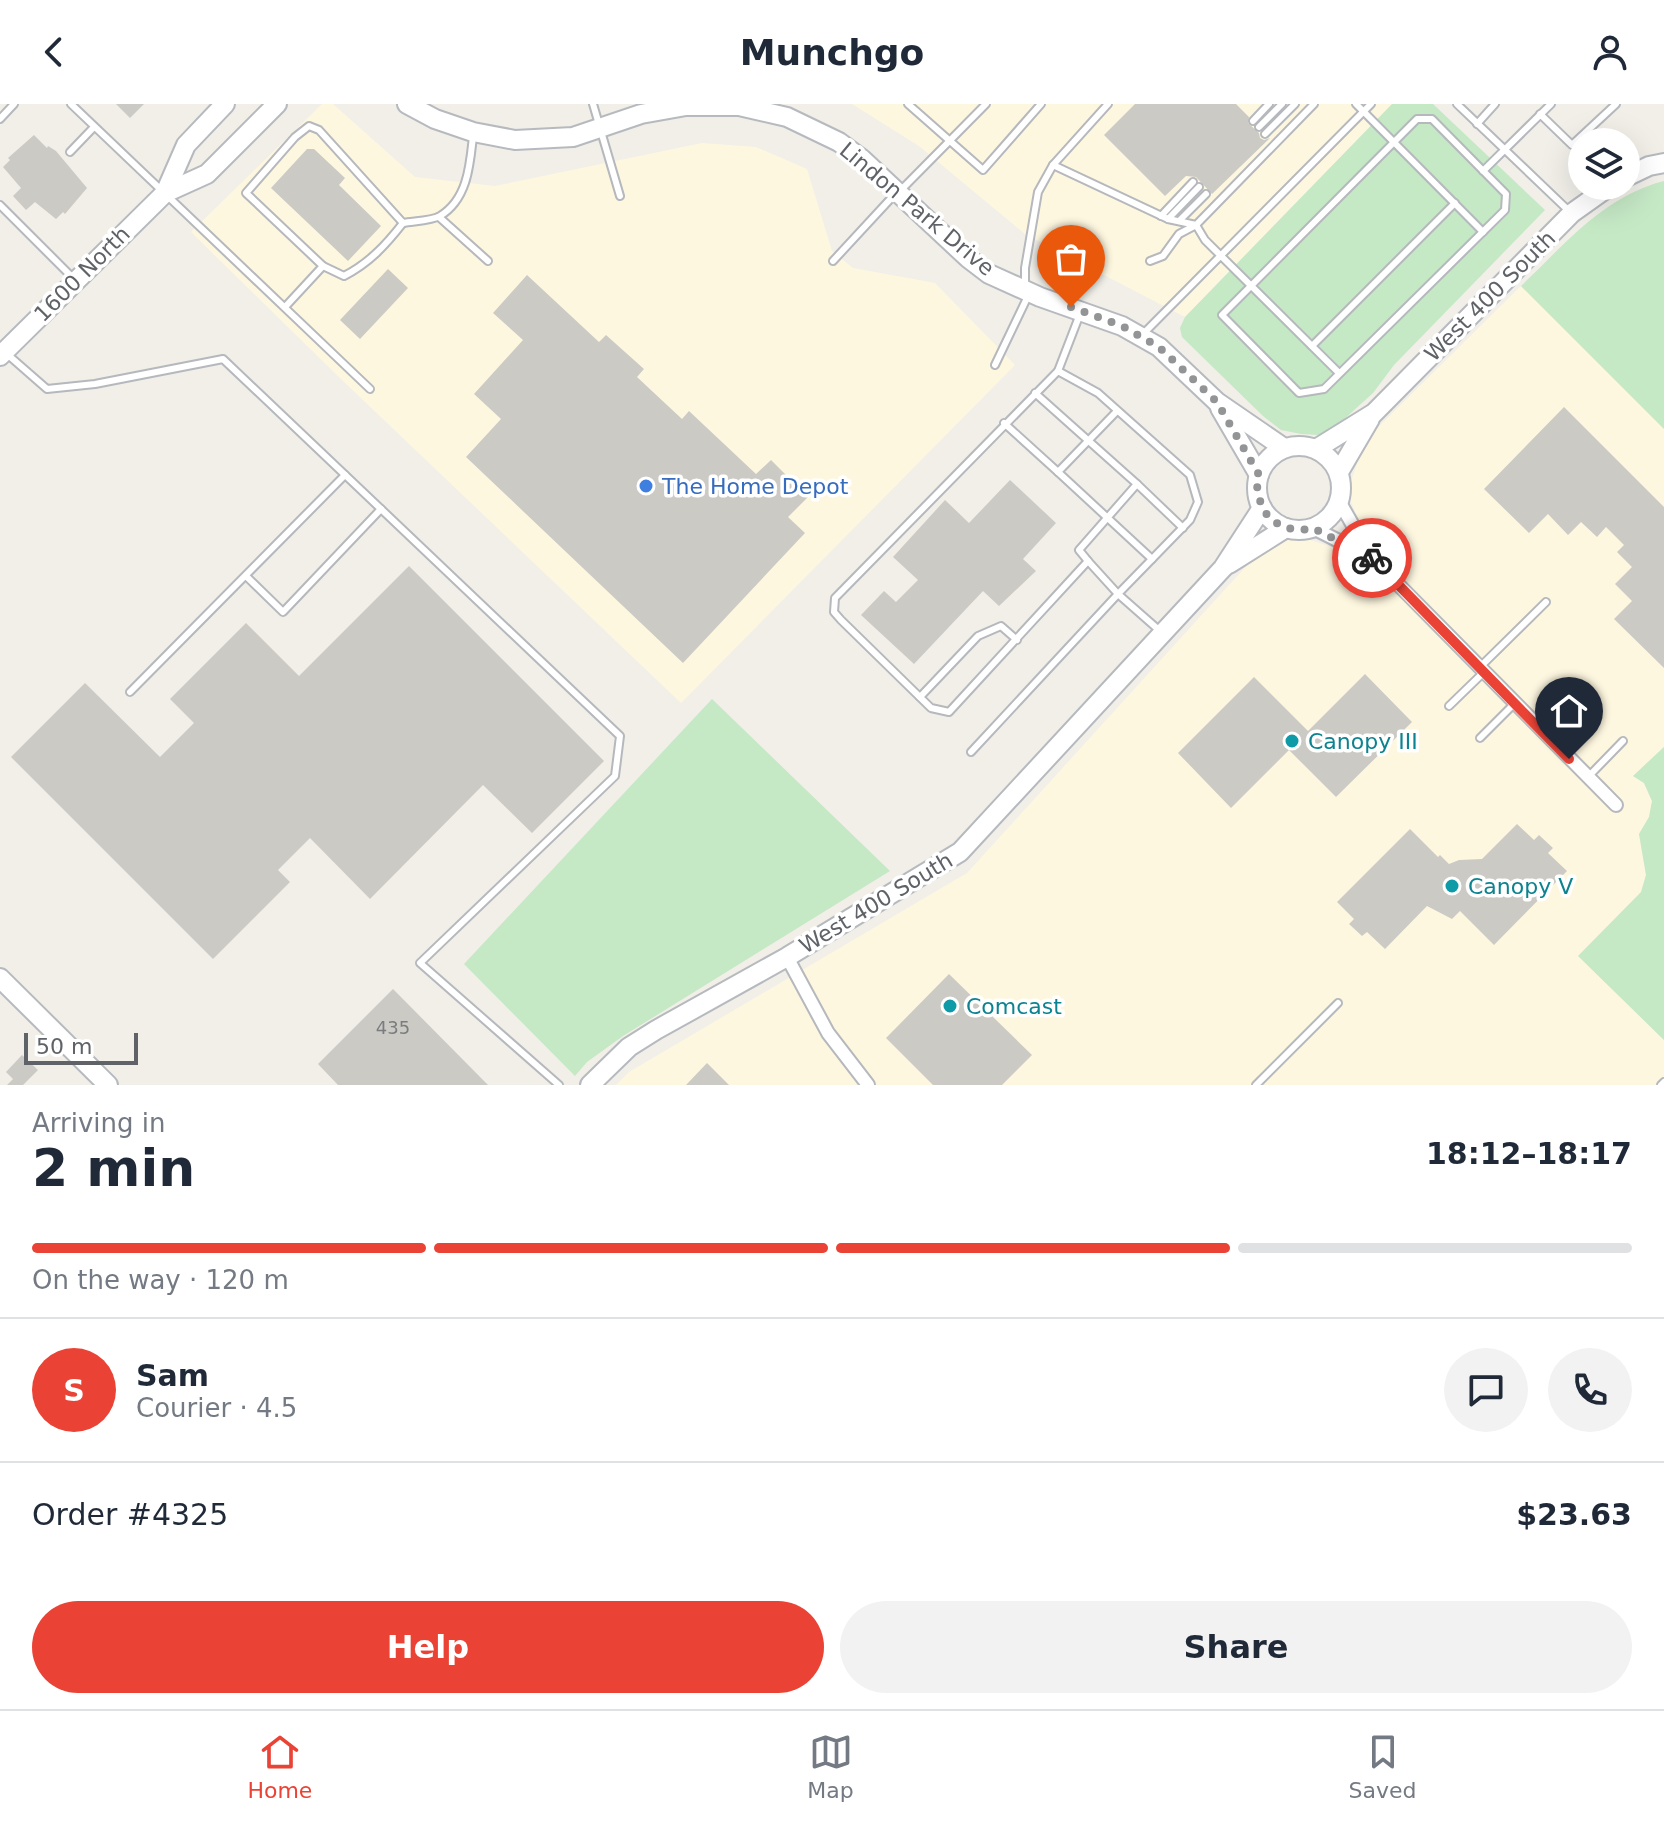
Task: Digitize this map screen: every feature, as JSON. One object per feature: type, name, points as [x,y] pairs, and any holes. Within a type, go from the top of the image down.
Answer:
[{"type":"street","name":"1600 North","points":[[165,193],[186,145],[225,104]]},
{"type":"street","name":"1600 North","points":[[2,354],[165,193],[207,174],[277,104]]},
{"type":"street","name":"Lindon Park Drive","points":[[407,104],[435,119],[473,132],[515,140],[548,140],[599,129],[641,114],[686,106],[727,105],[761,110],[813,128],[862,159],[989,274],[1122,326],[1159,347],[1217,402],[1284,448]]},
{"type":"street","points":[[1640,170],[1664,163]]},
{"type":"street","name":"West 400 South","points":[[1316,449],[1374,413],[1572,213],[1590,200]]},
{"type":"street","name":"Lindon Park Drive","points":[[1217,402],[1259,475]]},
{"type":"street","name":"West 400 South","points":[[1339,472],[1374,413]]},
{"type":"street","points":[[1302,446],[1316,449],[1331,459],[1339,472],[1342,487],[1339,501],[1326,521],[1313,528],[1286,528],[1271,520],[1262,508],[1257,489],[1259,475],[1271,456],[1284,448],[1302,446]]},
{"type":"street","points":[[1339,501],[1371,557],[1616,805]]},
{"type":"street","name":"West 400 South","points":[[590,1085],[629,1047],[787,957],[960,852],[1223,568],[1262,508]]},
{"type":"street","name":"West 400 South","points":[[1223,568],[1286,528]]},
{"type":"street","points":[[1313,528],[1371,557]]},
{"type":"street","points":[[787,957],[828,1033],[868,1085]]},
{"type":"street","points":[[2,984],[108,1085]]},
{"type":"lane","points":[[0,119],[14,104]]},
{"type":"lane","points":[[71,104],[370,389]]},
{"type":"lane","points":[[593,104],[620,196]]},
{"type":"lane","points":[[908,104],[983,170],[1041,104]]},
{"type":"lane","points":[[995,365],[1027,291],[1025,268],[1036,201],[1053,165],[1108,104]]},
{"type":"lane","points":[[1253,121],[1269,104]]},
{"type":"lane","points":[[1259,127],[1282,104]]},
{"type":"lane","points":[[1265,134],[1295,104]]},
{"type":"lane","points":[[1150,261],[1163,256],[1179,234],[1196,225],[1314,104]]},
{"type":"lane","points":[[1356,104],[1483,232]]},
{"type":"lane","points":[[1141,337],[1371,104]]},
{"type":"lane","points":[[1457,104],[1572,213]]},
{"type":"lane","points":[[1477,124],[1495,104]]},
{"type":"lane","points":[[1483,171],[1551,104]]},
{"type":"lane","points":[[1540,114],[1572,145],[1616,104]]},
{"type":"lane","points":[[833,261],[982,105]]},
{"type":"lane","points":[[1417,119],[1432,119],[1483,171],[1506,194],[1505,210],[1324,389],[1299,393],[1222,315],[1417,119]]},
{"type":"lane","points":[[403,223],[319,130],[309,126],[295,137],[246,193],[323,266],[344,276],[363,266],[383,249],[403,223],[439,217],[455,202],[469,176],[473,132]]},
{"type":"lane","points":[[70,152],[94,127]]},
{"type":"lane","points":[[1053,165],[1164,217],[1196,225],[1205,240],[1339,373]]},
{"type":"lane","points":[[1164,217],[1196,185]]},
{"type":"lane","points":[[1179,221],[1206,194]]},
{"type":"lane","points":[[1312,346],[1455,203]]},
{"type":"lane","points":[[0,205],[76,281]]},
{"type":"lane","points":[[439,217],[488,261]]},
{"type":"lane","points":[[285,307],[323,266]]},
{"type":"lane","points":[[1081,311],[1058,371],[835,598],[834,612],[931,708],[949,712],[1088,561]]},
{"type":"lane","points":[[2,354],[47,389],[95,384],[223,359],[620,736],[615,776],[420,963],[559,1085]]},
{"type":"lane","points":[[971,752],[1183,528],[1198,502],[1190,475],[1098,393],[1058,371]]},
{"type":"lane","points":[[1035,393],[1183,528]]},
{"type":"lane","points":[[1058,472],[1117,411]]},
{"type":"lane","points":[[1004,423],[1152,559]]},
{"type":"lane","points":[[130,692],[345,475]]},
{"type":"lane","points":[[1137,484],[1079,550],[1118,594],[1163,634]]},
{"type":"lane","points":[[246,576],[283,612],[381,509]]},
{"type":"lane","points":[[1449,706],[1546,602]]},
{"type":"lane","points":[[920,697],[978,636],[1001,626],[1017,640]]},
{"type":"lane","points":[[1480,738],[1514,704]]},
{"type":"lane","points":[[1588,777],[1623,741]]},
{"type":"lane","points":[[1256,1085],[1338,1003]]},
{"type":"shaded area","points":[[322,104],[333,104],[415,177],[495,186],[702,143],[756,147],[807,169],[832,251],[853,268],[935,283],[1015,365],[681,703],[191,232]]},
{"type":"shaded area","points":[[852,104],[1392,104],[1185,317],[1025,234],[919,146]]},
{"type":"shaded area","points":[[1521,286],[1664,429],[1664,747],[1633,776],[1644,783],[1652,801],[1649,817],[1639,834],[1646,875],[1641,893],[1579,956],[1664,1040],[1664,1085],[616,1085],[629,1072],[967,873],[1260,551],[1299,536],[1340,550],[1362,527],[1347,493],[1365,440]]},
{"type":"green space","points":[[1392,104],[1433,104],[1545,210],[1394,365],[1373,393],[1331,431],[1319,435],[1281,430],[1182,337],[1180,328],[1185,317]]},
{"type":"green space","points":[[1664,181],[1664,429],[1521,286],[1604,210],[1619,200],[1640,200],[1642,188]]},
{"type":"green space","points":[[712,699],[890,871],[623,1036],[587,1062],[575,1076],[464,964]]},
{"type":"green space","points":[[1664,747],[1664,1040],[1578,956],[1641,892],[1646,875],[1639,834],[1649,817],[1652,801],[1644,783],[1633,776]]},
{"type":"building","points":[[116,104],[144,104],[130,118]]},
{"type":"building","points":[[1135,104],[1236,104],[1249,117],[1248,123],[1260,138],[1270,138],[1212,194],[1196,177],[1186,176],[1165,196],[1104,135]]},
{"type":"building","points":[[34,135],[47,148],[56,151],[87,188],[65,214],[63,212],[56,219],[35,202],[26,210],[13,196],[21,188],[3,167],[10,160],[8,158]]},
{"type":"building","points":[[307,149],[314,149],[345,178],[339,185],[381,226],[348,261],[271,188]]},
{"type":"building","points":[[388,269],[408,288],[360,339],[340,320]]},
{"type":"building","name":"The Home Depot","points":[[527,275],[599,342],[606,335],[644,369],[637,377],[682,419],[689,411],[756,474],[771,460],[808,497],[788,517],[805,533],[683,663],[466,457],[501,419],[474,394],[523,340],[493,313]]},
{"type":"building","points":[[1564,407],[1664,507],[1664,668],[1614,619],[1632,601],[1615,584],[1632,567],[1617,552],[1624,545],[1606,527],[1597,537],[1581,522],[1568,535],[1548,514],[1529,533],[1484,489]]},
{"type":"building","points":[[1010,480],[1056,523],[1023,559],[1036,571],[999,606],[983,591],[914,664],[861,615],[884,591],[896,602],[918,580],[893,557],[945,500],[969,523]]},
{"type":"building","points":[[409,566],[604,761],[532,833],[483,785],[370,899],[310,838],[278,870],[290,882],[213,959],[11,757],[85,683],[160,757],[194,723],[170,699],[246,623],[299,676]]},
{"type":"building","name":"Canopy III","points":[[1365,674],[1412,722],[1336,797],[1289,750],[1231,808],[1178,753],[1254,677],[1308,731]]},
{"type":"building","name":"Canopy V","points":[[1517,824],[1534,840],[1539,835],[1553,848],[1548,853],[1567,871],[1494,945],[1460,911],[1452,919],[1427,906],[1385,949],[1367,932],[1362,936],[1349,924],[1354,919],[1337,902],[1410,829],[1449,864],[1459,860],[1482,859]]},
{"type":"building","name":"Comcast","points":[[949,974],[1032,1055],[1002,1085],[933,1085],[886,1038]]},
{"type":"building","points":[[393,989],[488,1085],[338,1085],[318,1064]]},
{"type":"building","points":[[22,1055],[38,1070],[23,1085],[7,1085],[13,1079],[6,1072]]},
{"type":"building","points":[[707,1063],[729,1085],[686,1085]]},
{"type":"way so far","points":[[1071,307],[1122,326],[1159,347],[1217,402],[1259,475],[1257,489],[1262,508],[1271,520],[1286,528],[1313,528],[1372,558]]},
{"type":"place","name":"The Home Depot","points":[[646,486]]},
{"type":"place","name":"Canopy III","points":[[1292,741]]},
{"type":"place","name":"Canopy V","points":[[1452,886]]},
{"type":"place","name":"Comcast","points":[[950,1006]]},
{"type":"route","points":[[1372,558],[1569,759]]}]
